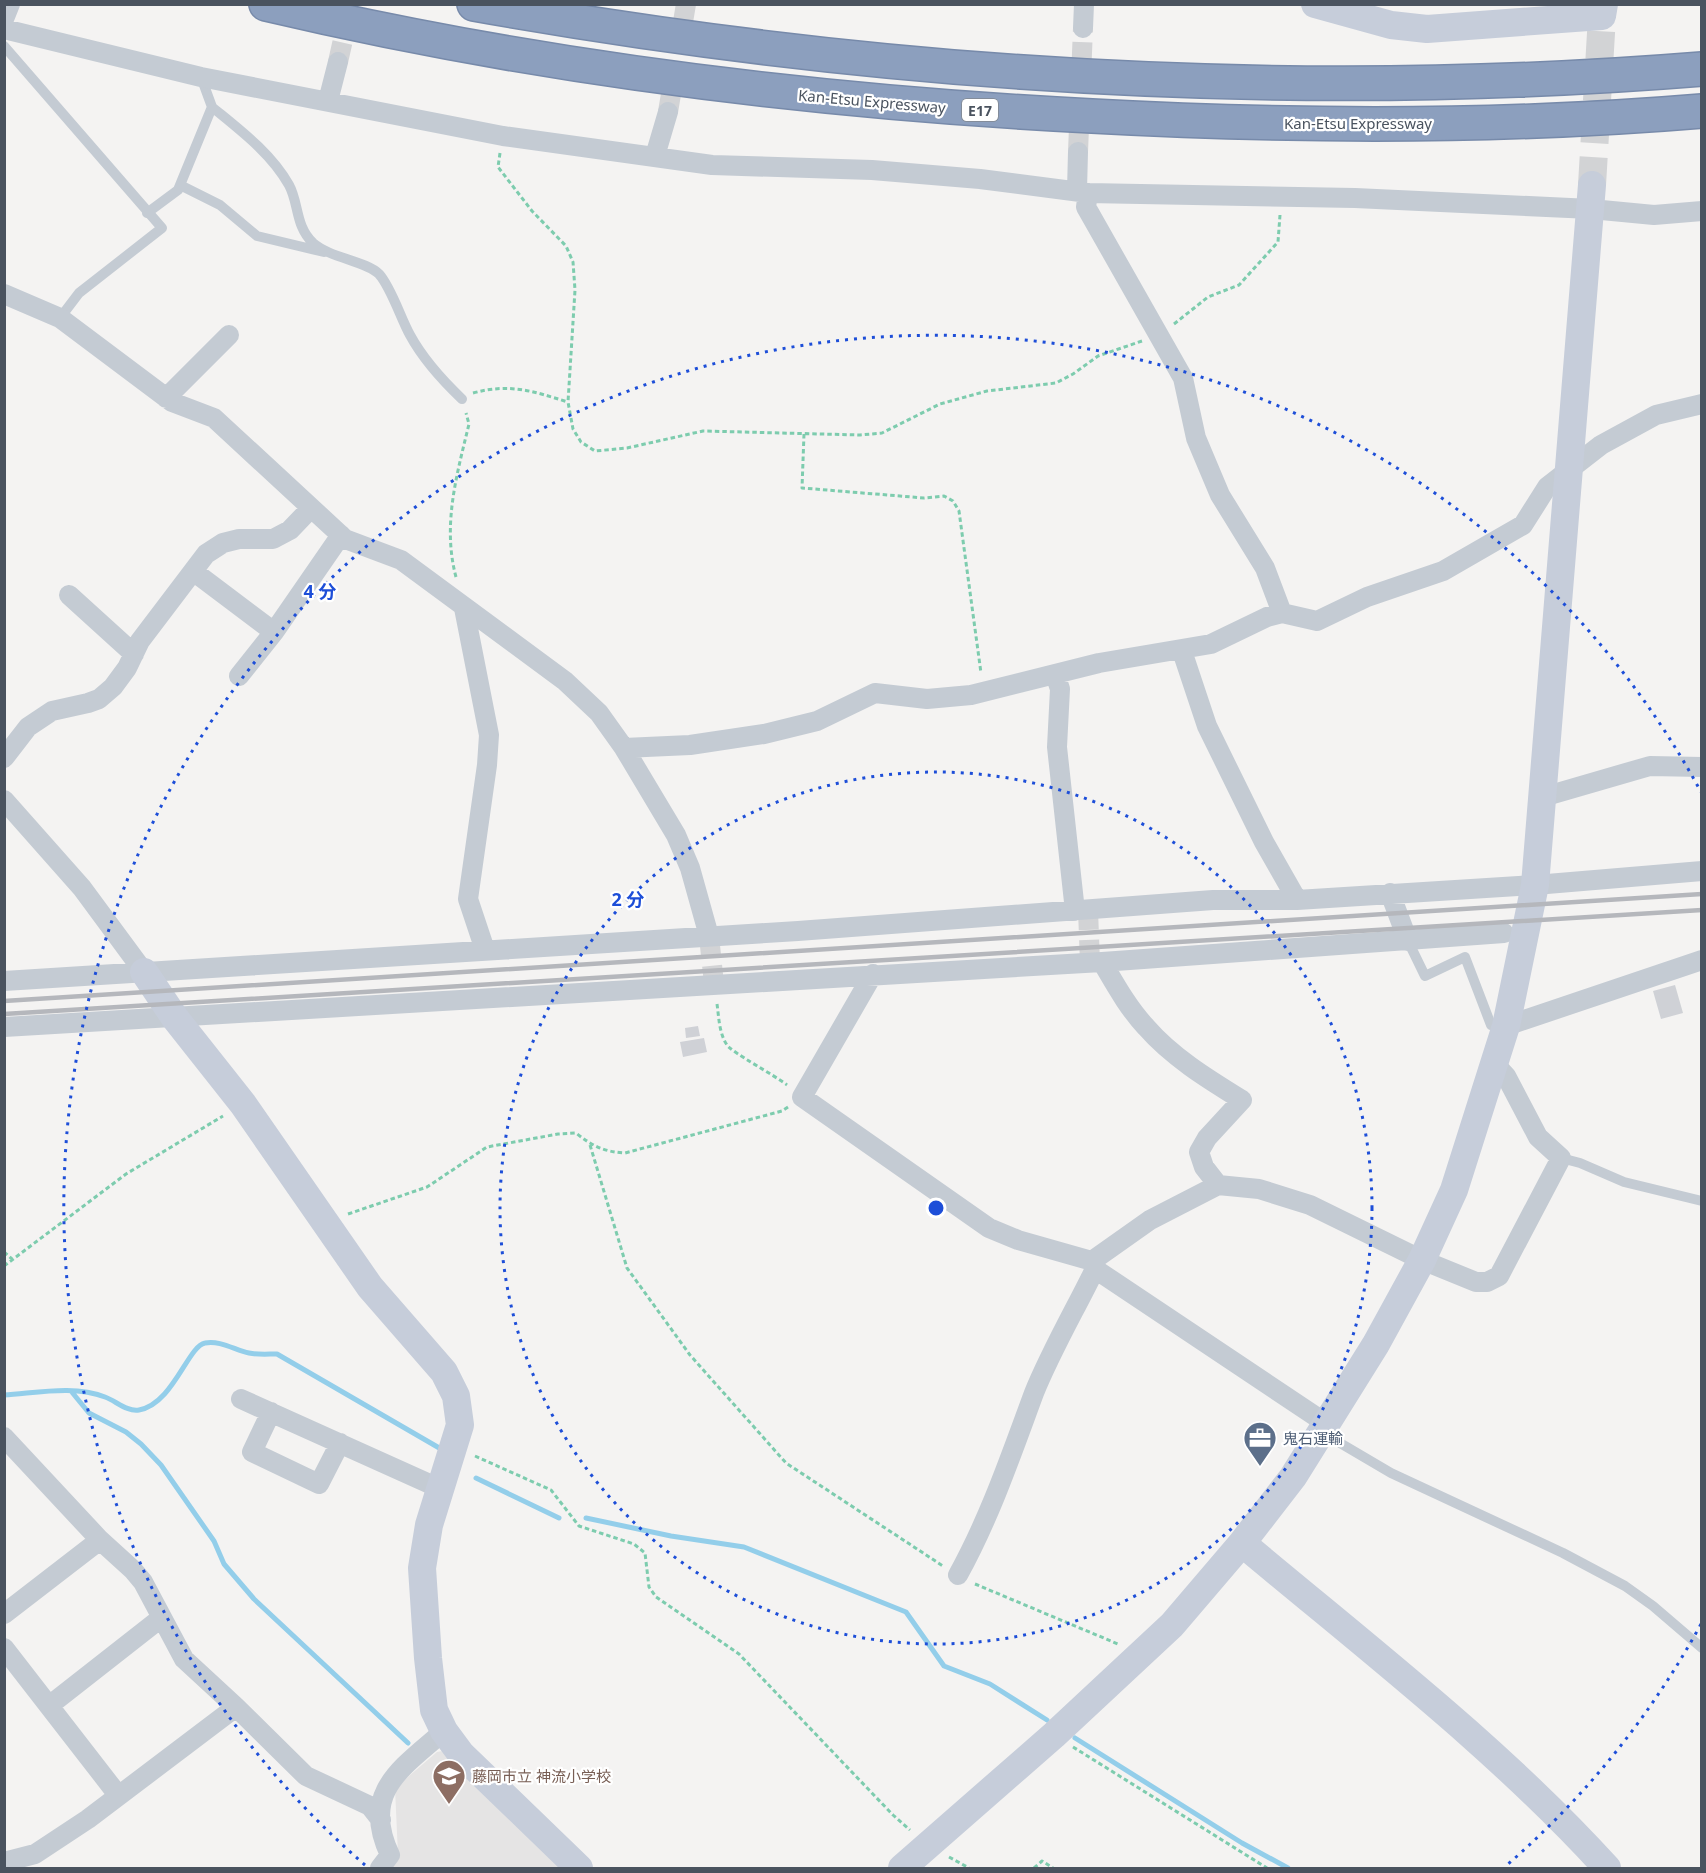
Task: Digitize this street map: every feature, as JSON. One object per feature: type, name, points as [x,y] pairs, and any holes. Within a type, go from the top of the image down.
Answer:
[{"type":"highway","name":"Kan-Etsu Expressway","points":[[266,4],[440,41],[593,68],[729,87],[874,102],[1170,120],[1301,124],[1559,120],[1701,111]]},
{"type":"highway","points":[[474,4],[603,27],[738,46],[889,62],[1172,80],[1429,82],[1701,69]]},
{"type":"street","points":[[4,19],[9,4]]},
{"type":"street","points":[[1083,28],[1084,4]]},
{"type":"street","points":[[1315,4],[1391,25],[1427,29],[1603,10]]},
{"type":"street","points":[[4,29],[201,77],[503,136],[711,165],[872,170],[1083,191],[1280,198],[1592,197],[1654,215],[1701,211]]},
{"type":"street","points":[[328,101],[338,62]]},
{"type":"street","points":[[655,156],[668,112]]},
{"type":"street","points":[[1078,152],[1086,207],[1183,378],[1196,438],[1220,495],[1265,568],[1282,613]]},
{"type":"street","points":[[902,1869],[1054,1735],[1173,1625],[1242,1544],[1293,1477],[1325,1428],[1422,1260],[1454,1190],[1506,1026],[1536,885],[1592,197]]},
{"type":"street","points":[[4,294],[60,318],[166,398],[214,418],[341,535],[401,560],[565,681],[599,713],[624,748],[676,835],[690,868],[709,936]]},
{"type":"street","points":[[166,398],[229,335]]},
{"type":"street","points":[[624,748],[690,746],[764,734],[817,721],[875,693],[927,699],[984,692],[1099,663],[1182,651],[1211,644],[1267,617],[1282,613],[1317,621],[1367,597],[1443,571],[1523,525],[1547,487],[1601,445],[1656,416],[1701,404]]},
{"type":"street","points":[[4,758],[28,727],[52,711],[99,699],[113,687],[140,641],[206,554],[223,543],[239,539],[273,539],[290,530],[311,508]]},
{"type":"street","points":[[239,676],[274,632],[341,535]]},
{"type":"street","points":[[193,571],[274,632]]},
{"type":"street","points":[[69,595],[134,654]]},
{"type":"street","points":[[464,608],[489,735],[487,765],[468,899],[485,950]]},
{"type":"street","points":[[1182,651],[1207,726],[1264,842],[1297,900]]},
{"type":"street","points":[[1055,674],[1060,689],[1057,747],[1075,911]]},
{"type":"street","points":[[1543,797],[1650,766],[1688,769],[1701,767]]},
{"type":"street","points":[[4,800],[82,888],[175,1018],[243,1104],[370,1287],[444,1372],[456,1396],[460,1425],[429,1525],[422,1568],[434,1710],[444,1731],[461,1754],[579,1869]]},
{"type":"street","points":[[4,981],[709,936],[1213,900],[1297,900],[1536,885],[1701,871]]},
{"type":"street","points":[[1389,893],[1408,941]]},
{"type":"street","points":[[4,1027],[1102,962],[1504,933]]},
{"type":"street","points":[[1506,1026],[1701,960]]},
{"type":"street","points":[[1102,962],[1126,1002],[1146,1028],[1200,1074],[1242,1100],[1208,1138],[1199,1152],[1203,1167],[1218,1185]]},
{"type":"street","points":[[873,974],[802,1097],[989,1228],[1094,1265],[1325,1428]]},
{"type":"street","points":[[958,1575],[975,1544],[1035,1392],[1094,1265],[1150,1220],[1218,1185],[1259,1189],[1310,1205],[1422,1260],[1476,1282],[1487,1282],[1499,1276],[1561,1158],[1539,1137],[1506,1076],[1493,1062]]},
{"type":"street","points":[[241,1399],[441,1489]]},
{"type":"street","points":[[271,1412],[252,1452],[319,1484],[340,1443]]},
{"type":"street","points":[[4,1437],[100,1540],[143,1582],[184,1659],[306,1776],[370,1806],[381,1820]]},
{"type":"street","points":[[4,1614],[100,1540]]},
{"type":"street","points":[[1242,1544],[1452,1721],[1539,1799],[1607,1869]]},
{"type":"street","points":[[50,1705],[161,1618]]},
{"type":"street","points":[[4,1648],[118,1795]]},
{"type":"street","points":[[4,1862],[35,1854],[88,1820],[236,1707]]},
{"type":"street","points":[[380,1869],[390,1855],[384,1842],[381,1820],[382,1800],[392,1777],[444,1731]]},
{"type":"lane","points":[[4,46],[162,228],[79,293],[60,318]]},
{"type":"lane","points":[[201,77],[212,107],[248,137],[275,165],[291,187],[297,217],[313,242],[329,252],[379,274],[410,334],[441,377],[462,399]]},
{"type":"lane","points":[[147,213],[178,190],[212,107]]},
{"type":"lane","points":[[180,185],[220,206],[257,236],[329,252]]},
{"type":"lane","points":[[1408,941],[1425,976],[1465,957],[1491,1025],[1506,1026]]},
{"type":"lane","points":[[1561,1158],[1580,1163],[1624,1182],[1701,1201]]},
{"type":"lane","points":[[1325,1428],[1391,1473],[1563,1553],[1625,1586],[1653,1606],[1701,1648]]},
{"type":"path","points":[[503,136],[498,167],[532,211],[566,246],[573,262],[575,290],[568,402],[573,429],[581,442],[595,451],[627,448],[703,431],[860,435],[882,433],[940,404],[987,391],[1056,383],[1098,356],[1160,335],[1208,297],[1239,285],[1278,242],[1280,198]]},
{"type":"path","points":[[464,608],[452,563],[449,518],[469,423],[462,399],[495,387],[513,387],[568,402]]},
{"type":"path","points":[[804,434],[802,488],[924,498],[944,496],[953,501],[959,511],[984,692]]},
{"type":"path","points":[[327,1222],[427,1187],[488,1147],[558,1134],[576,1133],[590,1145],[608,1152],[625,1153],[782,1111],[802,1097],[769,1071],[729,1048],[721,1034],[714,984]]},
{"type":"path","points":[[4,1266],[126,1174],[243,1104]]},
{"type":"path","points":[[590,1145],[627,1268],[690,1355],[786,1463],[958,1575],[989,1592],[1119,1644],[1137,1658]]},
{"type":"path","points":[[4,1252],[13,1260]]},
{"type":"path","points":[[454,1446],[551,1490],[579,1526],[634,1544],[645,1553],[649,1587],[656,1597],[739,1654],[892,1815],[928,1845]]},
{"type":"path","points":[[1054,1735],[1267,1869]]},
{"type":"path","points":[[1034,1869],[1042,1861],[1053,1869]]},
{"type":"shaded area","name":"藤岡市立 神流小学校","points":[[448,1750],[568,1868],[390,1868],[396,1863],[398,1855],[395,1788],[437,1752]]},
{"type":"building","points":[[1675,985],[1683,1013],[1661,1019],[1653,991]]},
{"type":"building","points":[[698,1026],[700,1036],[686,1038],[685,1028]]},
{"type":"building","points":[[704,1038],[707,1052],[683,1057],[680,1042]]},
{"type":"waterway","points":[[4,1395],[81,1391],[105,1397],[130,1409],[139,1410],[151,1406],[161,1397],[199,1346],[211,1342],[249,1353],[277,1354],[441,1449]]},
{"type":"waterway","points":[[71,1391],[89,1413],[126,1432],[141,1444],[161,1465],[214,1541],[224,1564],[254,1599],[408,1743]]},
{"type":"waterway","points":[[476,1478],[559,1518]]},
{"type":"waterway","points":[[586,1518],[671,1536],[744,1547],[906,1612],[944,1666],[990,1684],[1047,1720]]},
{"type":"waterway","points":[[1075,1738],[1242,1843],[1288,1868]]},
{"type":"tunnel","points":[[338,62],[351,4]]},
{"type":"tunnel","points":[[668,112],[686,4]]},
{"type":"tunnel","points":[[1592,185],[1602,16]]},
{"type":"tunnel","points":[[1078,152],[1083,28]]},
{"type":"tunnel","points":[[1088,910],[1090,963]]},
{"type":"tunnel","points":[[709,936],[714,984]]},
{"type":"railway","points":[[4,1001],[1702,894]]},
{"type":"railway","points":[[4,1014],[1702,910]]},
{"type":"place","name":"鬼石運輸","points":[[1260,1467]]},
{"type":"place","name":"藤岡市立 神流小学校","points":[[449,1805]]}]
